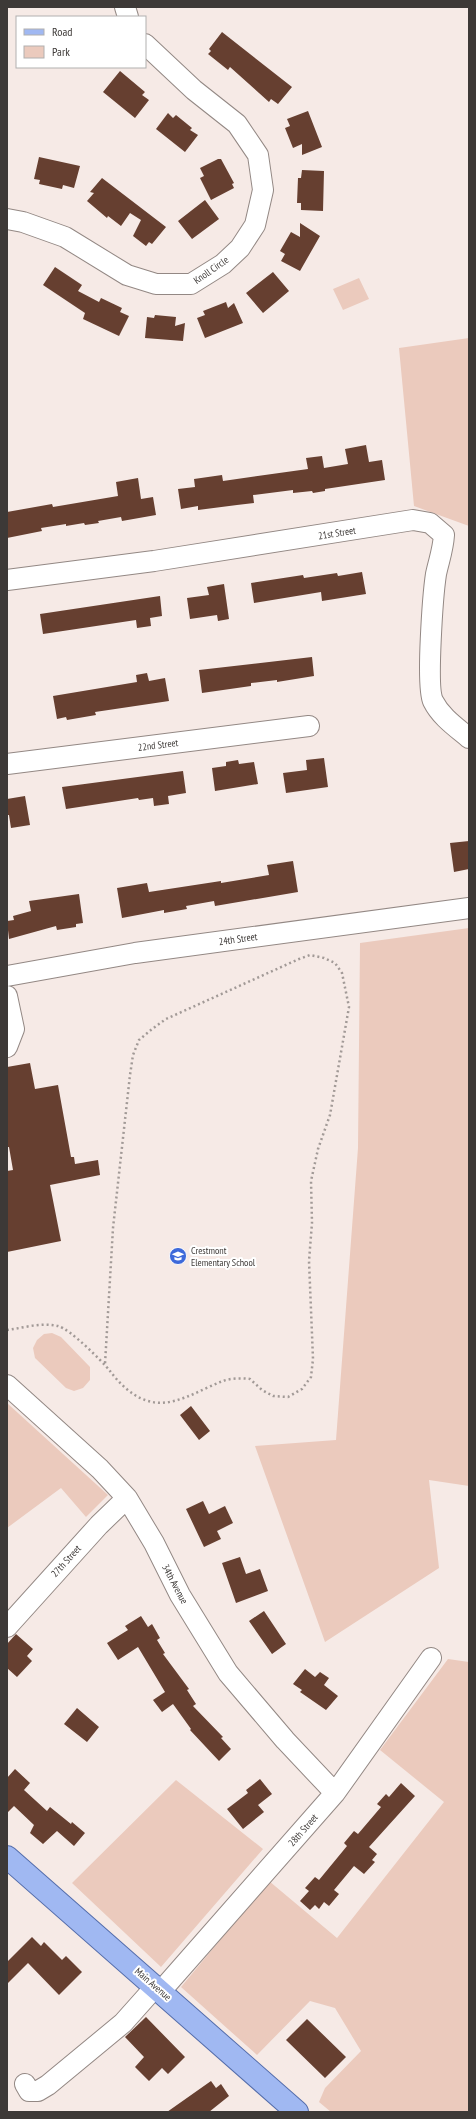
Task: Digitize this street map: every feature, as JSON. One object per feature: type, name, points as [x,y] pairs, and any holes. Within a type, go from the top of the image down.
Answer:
[{"type":"main road","name":"Main Avenue","points":[[10,1865],[158,1989],[297,2112]]},
{"type":"street","name":"Knoll Circle","points":[[7,219],[23,222],[65,237],[127,275],[156,284],[191,284],[223,264],[240,248],[255,225],[263,190],[258,155],[237,124],[194,90],[146,45]]},
{"type":"street","name":"21st Street","points":[[7,580],[154,561],[413,520],[430,523],[444,535],[443,554],[436,579],[429,683],[433,700],[442,714],[469,738]]},
{"type":"street","name":"22nd Street","points":[[7,764],[309,726]]},
{"type":"street","name":"24th Street","points":[[7,976],[135,953],[469,908]]},
{"type":"street","points":[[7,996],[14,1028],[7,1047]]},
{"type":"street","name":"34th Avenue","points":[[7,1385],[100,1469],[127,1498],[154,1543],[180,1595],[228,1673],[284,1740],[335,1793]]},
{"type":"street","name":"27th Street","points":[[7,1627],[98,1525],[127,1498]]},
{"type":"street","name":"28th Street","points":[[25,2084],[29,2091],[38,2092],[48,2085],[123,2023],[158,1989],[335,1793],[430,1658]]},
{"type":"path","points":[[7,1330],[40,1325],[59,1326],[73,1336],[104,1364],[122,1386],[145,1400],[165,1402],[187,1397],[223,1381],[238,1378],[250,1378],[262,1390],[273,1396],[288,1397],[302,1389],[311,1377],[312,1359],[309,1261],[312,1223],[311,1181],[318,1149],[330,1115],[349,1007],[342,973],[335,964],[324,958],[310,955],[299,959],[166,1019],[139,1040],[133,1055],[130,1074],[114,1228],[104,1364]]},
{"type":"green space","points":[[359,278],[369,299],[343,310],[333,289]]},
{"type":"green space","points":[[469,338],[469,526],[414,506],[399,348]]},
{"type":"green space","points":[[469,928],[469,1486],[429,1480],[439,1568],[325,1642],[255,1446],[336,1440],[358,1148],[360,943]]},
{"type":"green space","points":[[52,1333],[61,1337],[90,1367],[90,1380],[83,1388],[74,1391],[66,1388],[35,1358],[33,1348],[37,1340],[44,1334]]},
{"type":"green space","points":[[7,1403],[108,1495],[86,1517],[61,1488],[7,1528]]},
{"type":"green space","points":[[448,1659],[469,1662],[469,2112],[331,2112],[319,2102],[325,2088],[361,2051],[335,2008],[310,2001],[257,2055],[181,1987],[269,1881],[337,1938],[444,1802],[380,1750]]},
{"type":"green space","points":[[176,1780],[263,1849],[161,1967],[72,1883]]},
{"type":"building","points":[[222,32],[292,87],[278,104],[271,99],[269,102],[230,67],[228,70],[208,54],[211,51],[209,49]]},
{"type":"building","points":[[120,71],[145,92],[142,95],[149,100],[135,118],[103,92]]},
{"type":"building","points":[[308,111],[322,147],[302,155],[302,144],[293,148],[285,128],[290,126],[287,119]]},
{"type":"building","points":[[168,113],[173,118],[176,115],[192,128],[190,130],[198,135],[185,152],[156,129]]},
{"type":"building","points":[[39,157],[80,166],[74,188],[63,185],[62,189],[39,184],[40,180],[34,179]]},
{"type":"building","points":[[221,159],[234,183],[232,184],[234,188],[211,200],[200,178],[204,176],[200,168]]},
{"type":"building","points":[[302,170],[324,171],[323,211],[301,210],[301,203],[297,203],[298,178],[301,178]]},
{"type":"building","points":[[102,178],[166,227],[152,244],[149,242],[146,246],[133,236],[141,220],[130,213],[121,226],[108,216],[107,218],[87,201],[94,193],[90,192]]},
{"type":"building","points":[[205,200],[219,219],[192,239],[178,221]]},
{"type":"building","points":[[300,223],[320,236],[300,271],[281,261],[285,254],[280,251],[291,232],[300,237]]},
{"type":"building","points":[[55,267],[82,285],[78,291],[99,302],[101,298],[122,308],[120,312],[129,316],[119,336],[83,319],[85,313],[43,285]]},
{"type":"building","points":[[273,272],[289,291],[263,313],[246,293]]},
{"type":"building","points":[[226,302],[228,308],[234,303],[243,323],[205,338],[197,318],[205,315],[203,311]]},
{"type":"building","points":[[155,315],[176,317],[175,326],[185,323],[183,341],[145,338],[147,317],[154,318]]},
{"type":"building","points":[[366,445],[369,462],[382,460],[385,480],[325,489],[325,491],[313,493],[312,491],[293,493],[293,490],[253,495],[254,503],[198,510],[198,506],[181,509],[178,489],[195,487],[194,479],[222,475],[223,481],[308,469],[306,458],[322,456],[324,468],[348,464],[345,449]]},
{"type":"building","points":[[138,478],[141,499],[153,497],[156,515],[122,521],[121,517],[85,525],[84,523],[66,526],[66,524],[41,528],[42,531],[7,538],[7,512],[52,504],[53,507],[118,496],[116,482]]},
{"type":"building","points":[[362,572],[366,594],[322,601],[321,592],[254,603],[251,583],[303,575],[304,578],[337,573],[338,576]]},
{"type":"building","points":[[224,584],[229,619],[218,621],[217,615],[190,619],[187,598],[209,595],[207,587]]},
{"type":"building","points":[[160,596],[162,616],[150,618],[151,626],[137,628],[136,620],[43,634],[40,614]]},
{"type":"building","points":[[312,657],[314,676],[277,682],[277,680],[251,683],[251,686],[202,693],[199,670]]},
{"type":"building","points":[[147,673],[149,681],[165,678],[169,701],[95,712],[96,715],[67,720],[66,717],[57,719],[53,696],[137,682],[136,675]]},
{"type":"building","points":[[324,758],[328,787],[286,793],[283,773],[307,770],[306,760]]},
{"type":"building","points":[[238,760],[239,764],[254,762],[258,784],[215,791],[212,768],[226,766],[226,762]]},
{"type":"building","points":[[183,771],[186,793],[168,796],[169,804],[154,806],[153,798],[139,800],[138,798],[66,809],[62,787]]},
{"type":"building","points":[[25,796],[30,825],[11,828],[9,815],[7,815],[7,799]]},
{"type":"building","points":[[469,841],[469,869],[454,872],[450,843]]},
{"type":"building","points":[[293,861],[298,892],[215,906],[214,901],[186,906],[187,909],[164,913],[164,910],[122,918],[117,888],[147,883],[149,892],[221,881],[221,883],[269,875],[267,865]]},
{"type":"building","points":[[79,894],[83,923],[76,924],[76,927],[57,930],[56,926],[9,939],[7,921],[14,920],[13,916],[31,911],[29,901]]},
{"type":"building","points":[[30,1063],[35,1089],[58,1085],[71,1157],[74,1157],[75,1164],[98,1160],[100,1175],[50,1185],[61,1241],[7,1252],[7,1171],[13,1170],[9,1147],[7,1147],[7,1067]]},
{"type":"building","points":[[191,1406],[210,1431],[199,1440],[180,1415]]},
{"type":"building","points":[[203,1501],[209,1514],[225,1506],[233,1523],[217,1531],[221,1539],[204,1547],[186,1509]]},
{"type":"building","points":[[240,1557],[246,1574],[260,1569],[268,1591],[236,1603],[222,1563]]},
{"type":"building","points":[[264,1611],[286,1644],[272,1654],[249,1621]]},
{"type":"building","points":[[141,1616],[148,1627],[152,1624],[160,1638],[157,1640],[165,1653],[163,1654],[189,1689],[187,1690],[196,1704],[193,1706],[223,1737],[221,1738],[231,1749],[219,1761],[190,1730],[191,1729],[173,1704],[162,1712],[153,1700],[165,1692],[138,1647],[118,1660],[107,1643],[128,1630],[125,1626]]},
{"type":"building","points":[[16,1634],[33,1649],[27,1656],[32,1661],[17,1677],[7,1668],[7,1644]]},
{"type":"building","points":[[305,1669],[315,1677],[320,1672],[329,1678],[324,1685],[338,1696],[326,1710],[300,1692],[302,1690],[293,1684]]},
{"type":"building","points":[[77,1708],[99,1727],[87,1742],[64,1724]]},
{"type":"building","points":[[15,1769],[30,1783],[24,1790],[47,1811],[50,1807],[85,1833],[74,1846],[57,1831],[43,1844],[30,1833],[34,1825],[14,1806],[7,1813],[7,1778]]},
{"type":"building","points":[[260,1779],[272,1794],[258,1805],[264,1812],[243,1829],[227,1809],[248,1793],[246,1790]]},
{"type":"building","points":[[401,1783],[415,1796],[369,1847],[377,1854],[372,1860],[375,1862],[364,1874],[354,1866],[334,1890],[339,1894],[329,1906],[324,1902],[319,1909],[315,1905],[310,1910],[300,1901],[309,1891],[305,1888],[315,1877],[319,1880],[347,1846],[344,1843],[354,1831],[358,1834],[381,1807],[377,1804],[386,1794],[389,1797]]},
{"type":"building","points":[[32,1937],[41,1946],[44,1942],[62,1960],[66,1956],[82,1972],[59,1995],[28,1963],[7,1984],[7,1962]]},
{"type":"building","points":[[146,2017],[185,2057],[168,2074],[162,2068],[149,2081],[135,2067],[144,2057],[125,2037]]},
{"type":"building","points":[[307,2019],[346,2057],[325,2078],[286,2040]]},
{"type":"building","points":[[211,2081],[216,2088],[221,2084],[229,2096],[209,2112],[167,2112]]},
{"type":"place","name":"Crestmont Elementary School","points":[[178,1256]]}]
